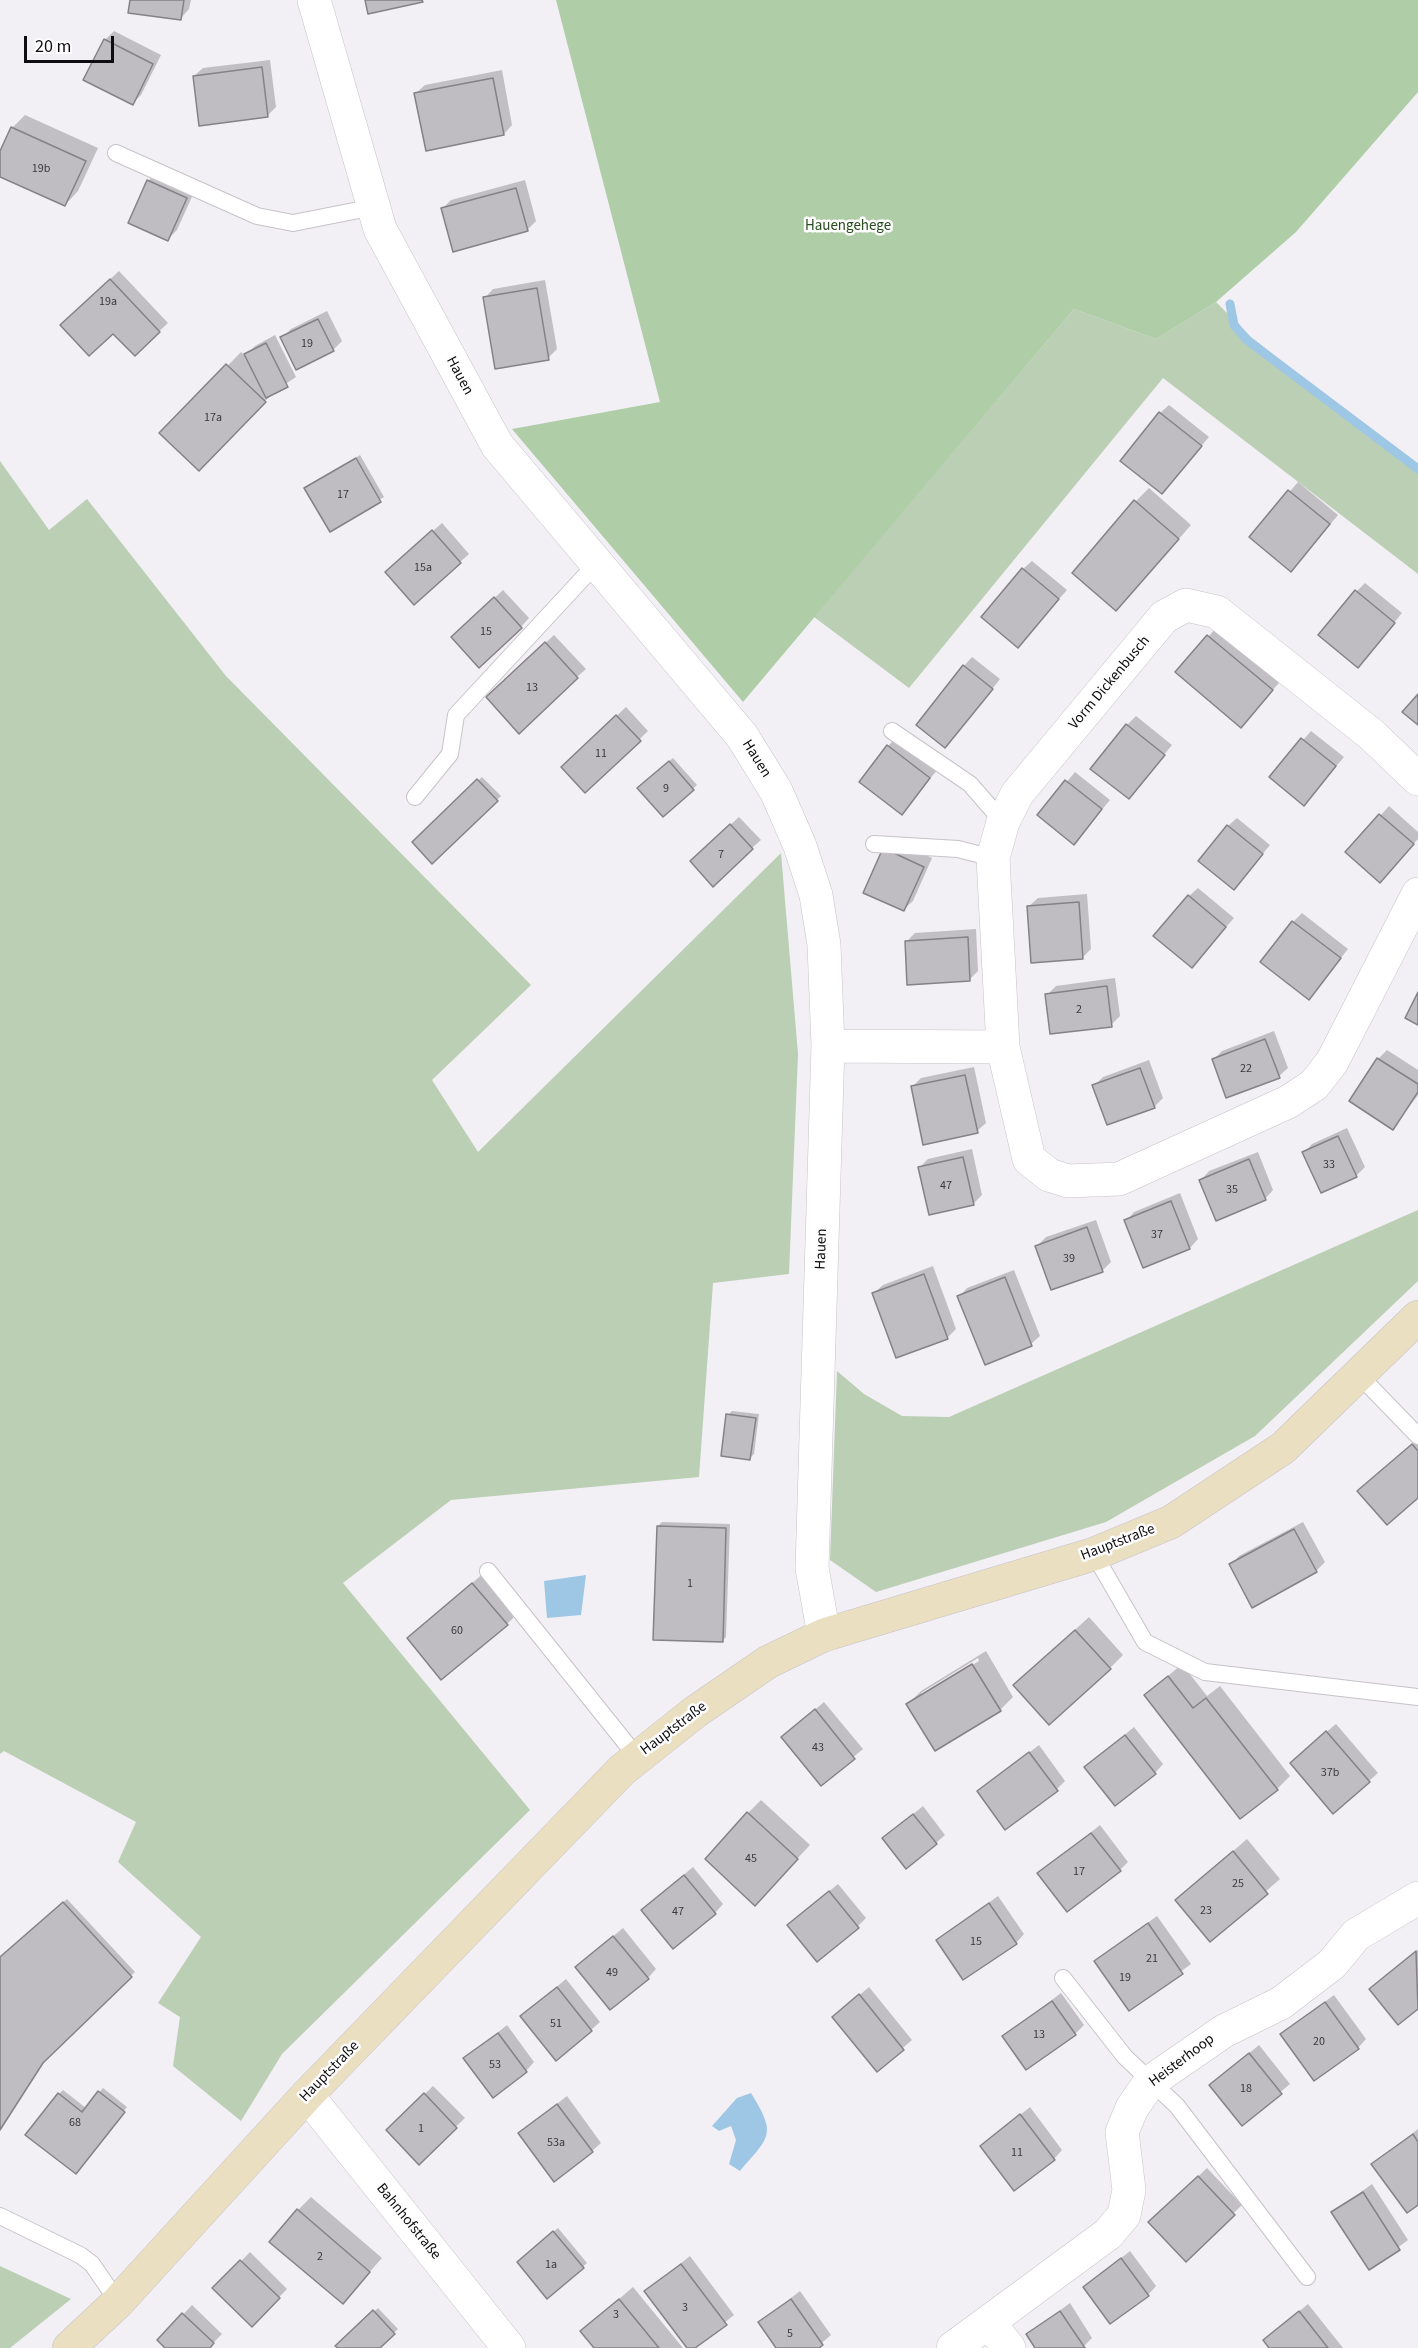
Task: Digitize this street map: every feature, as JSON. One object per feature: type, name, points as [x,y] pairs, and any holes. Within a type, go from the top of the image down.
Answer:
[{"type":"main road","name":"Hauptstraße","points":[[69,2348],[118,2302],[308,2095],[622,1770],[695,1712],[768,1662],[824,1635],[1094,1554],[1171,1522],[1283,1448],[1418,1317]]},
{"type":"street","name":"Hauen","points":[[314,0],[380,229],[497,446],[742,736],[776,791],[800,846],[816,895],[824,945],[828,1046],[812,1568],[824,1635]]},
{"type":"street","name":"Vorm Dickenbusch","points":[[1418,778],[1372,735],[1217,612],[1186,605],[1164,617],[1017,794],[1003,822],[993,858],[1003,1047],[1029,1159],[1048,1175],[1068,1181],[1119,1179],[1288,1102],[1314,1086],[1332,1062],[1358,1017],[1418,894]]},
{"type":"street","points":[[828,1046],[1003,1047]]},
{"type":"street","name":"Heisterhoop","points":[[952,2348],[999,2336],[1108,2234],[1124,2215],[1129,2190],[1122,2132],[1132,2108],[1150,2082],[1224,2031],[1281,2003],[1332,1964],[1356,1935],[1418,1898]]},
{"type":"street","name":"Bahnhofstraße","points":[[308,2095],[509,2348]]},
{"type":"lane","points":[[116,153],[257,216],[293,223],[374,207]]},
{"type":"lane","points":[[415,797],[450,754],[456,715],[597,563]]},
{"type":"lane","points":[[892,731],[970,784],[1003,822]]},
{"type":"lane","points":[[874,844],[958,849],[993,858]]},
{"type":"lane","points":[[1359,1376],[1418,1436]]},
{"type":"lane","points":[[1094,1554],[1145,1642],[1205,1672],[1418,1697]]},
{"type":"lane","points":[[488,1571],[638,1757]]},
{"type":"lane","points":[[1063,1978],[1125,2057],[1177,2106],[1307,2277]]},
{"type":"lane","points":[[0,2216],[80,2254],[92,2264],[118,2302]]},
{"type":"green space","name":"Hauengehege","points":[[556,0],[1418,0],[1418,92],[1296,232],[1216,302],[1156,339],[1074,309],[743,702],[512,429],[660,402]]},
{"type":"green space","points":[[1216,302],[1251,337],[1418,468],[1418,574],[1163,378],[909,688],[814,617],[1074,309],[1156,339]]},
{"type":"green space","points":[[0,461],[49,530],[87,499],[226,676],[531,985],[432,1080],[478,1152],[781,853],[798,1054],[789,1274],[713,1283],[699,1477],[451,1500],[343,1583],[530,1810],[282,2054],[241,2121],[173,2066],[180,2017],[158,2003],[201,1937],[118,1862],[136,1822],[4,1751],[0,1754]]},
{"type":"green space","points":[[1418,1210],[1418,1281],[1255,1436],[1106,1522],[876,1592],[830,1560],[837,1371],[864,1394],[902,1416],[949,1417]]},
{"type":"green space","points":[[0,2266],[71,2299],[10,2348],[0,2348]]},
{"type":"water","points":[[586,1575],[581,1615],[547,1618],[544,1581]]},
{"type":"water","points":[[751,2093],[764,2118],[767,2127],[766,2135],[764,2142],[740,2171],[729,2164],[736,2140],[731,2126],[719,2131],[712,2126],[737,2098]]},
{"type":"building","points":[[130,0],[184,0],[181,20],[128,13]]},
{"type":"building","points":[[365,0],[422,0],[423,2],[368,14]]},
{"type":"building","points":[[104,39],[153,64],[133,105],[83,80]]},
{"type":"building","points":[[262,67],[268,117],[199,126],[193,76]]},
{"type":"building","points":[[493,78],[504,135],[426,151],[414,93]]},
{"type":"building","points":[[11,127],[86,161],[65,206],[0,177],[0,151]]},
{"type":"building","points":[[147,180],[187,198],[168,241],[128,223]]},
{"type":"building","points":[[516,188],[528,231],[453,252],[441,208]]},
{"type":"building","points":[[110,279],[160,332],[135,356],[113,334],[89,356],[60,325]]},
{"type":"building","points":[[537,288],[549,360],[495,369],[483,297]]},
{"type":"building","points":[[318,319],[334,351],[296,370],[280,337]]},
{"type":"building","points":[[266,343],[288,387],[266,398],[244,354]]},
{"type":"building","points":[[226,364],[266,402],[199,471],[159,433]]},
{"type":"building","points":[[1159,412],[1202,446],[1162,494],[1120,461]]},
{"type":"building","points":[[356,458],[381,502],[330,532],[304,488]]},
{"type":"building","points":[[1288,490],[1330,524],[1291,572],[1249,537]]},
{"type":"building","points":[[1134,500],[1179,539],[1116,611],[1072,573]]},
{"type":"building","points":[[432,530],[461,563],[414,605],[385,572]]},
{"type":"building","points":[[1022,568],[1059,599],[1018,648],[981,617]]},
{"type":"building","points":[[1355,590],[1395,623],[1358,668],[1318,635]]},
{"type":"building","points":[[494,597],[522,628],[479,668],[451,637]]},
{"type":"building","points":[[1207,635],[1273,690],[1241,728],[1175,672]]},
{"type":"building","points":[[545,642],[578,678],[519,734],[486,697]]},
{"type":"building","points":[[963,665],[993,689],[945,748],[916,725]]},
{"type":"building","points":[[1418,694],[1418,725],[1402,712]]},
{"type":"building","points":[[616,715],[641,741],[585,793],[561,767]]},
{"type":"building","points":[[1126,724],[1165,755],[1129,799],[1090,769]]},
{"type":"building","points":[[1301,738],[1336,766],[1304,806],[1269,777]]},
{"type":"building","points":[[887,745],[930,778],[902,815],[859,782]]},
{"type":"building","points":[[669,761],[694,790],[663,817],[637,788]]},
{"type":"building","points":[[477,779],[498,801],[432,864],[412,842]]},
{"type":"building","points":[[1065,780],[1102,809],[1074,845],[1037,815]]},
{"type":"building","points":[[1379,814],[1414,844],[1380,883],[1345,852]]},
{"type":"building","points":[[730,824],[753,849],[713,887],[690,861]]},
{"type":"building","points":[[1227,825],[1263,854],[1234,890],[1198,861]]},
{"type":"building","points":[[883,848],[924,867],[904,911],[863,893]]},
{"type":"building","points":[[1188,895],[1226,927],[1192,968],[1153,936]]},
{"type":"building","points":[[1079,902],[1083,959],[1031,963],[1027,906]]},
{"type":"building","points":[[1292,921],[1341,958],[1309,1000],[1260,962]]},
{"type":"building","points":[[968,937],[970,981],[907,985],[905,941]]},
{"type":"building","points":[[1107,986],[1112,1027],[1050,1034],[1045,994]]},
{"type":"building","points":[[1418,992],[1418,1025],[1405,1018]]},
{"type":"building","points":[[1265,1039],[1280,1078],[1226,1098],[1212,1059]]},
{"type":"building","points":[[1377,1058],[1418,1084],[1418,1092],[1393,1130],[1349,1101]]},
{"type":"building","points":[[1140,1068],[1155,1108],[1107,1125],[1092,1085]]},
{"type":"building","points":[[965,1075],[978,1133],[923,1145],[911,1086]]},
{"type":"building","points":[[1338,1136],[1357,1177],[1321,1193],[1302,1152]]},
{"type":"building","points":[[963,1157],[974,1205],[929,1215],[918,1167]]},
{"type":"building","points":[[1249,1159],[1266,1200],[1216,1221],[1199,1180]]},
{"type":"building","points":[[1171,1201],[1190,1249],[1143,1268],[1124,1220]]},
{"type":"building","points":[[1087,1227],[1103,1272],[1051,1290],[1035,1246]]},
{"type":"building","points":[[924,1274],[948,1339],[896,1358],[872,1293]]},
{"type":"building","points":[[1005,1277],[1032,1346],[985,1365],[957,1296]]},
{"type":"building","points":[[726,1414],[756,1418],[750,1460],[721,1456]]},
{"type":"building","points":[[1412,1444],[1418,1451],[1418,1498],[1387,1525],[1357,1491]]},
{"type":"building","points":[[657,1526],[726,1528],[723,1642],[653,1640]]},
{"type":"building","points":[[1294,1529],[1317,1572],[1252,1608],[1229,1564]]},
{"type":"building","points":[[472,1583],[508,1625],[441,1680],[407,1638]]},
{"type":"building","points":[[1075,1630],[1111,1669],[1049,1725],[1013,1685]]},
{"type":"building","points":[[972,1664],[1001,1711],[935,1751],[906,1704]]},
{"type":"building","points":[[1168,1676],[1193,1708],[1206,1698],[1278,1790],[1240,1819],[1144,1695]]},
{"type":"building","points":[[815,1709],[855,1759],[821,1786],[781,1737]]},
{"type":"building","points":[[1326,1731],[1370,1782],[1333,1814],[1290,1763]]},
{"type":"building","points":[[1125,1735],[1156,1774],[1115,1806],[1084,1767]]},
{"type":"building","points":[[1029,1752],[1058,1791],[1005,1830],[977,1791]]},
{"type":"building","points":[[747,1812],[798,1859],[755,1906],[705,1859]]},
{"type":"building","points":[[913,1814],[937,1844],[906,1869],[882,1838]]},
{"type":"building","points":[[1091,1833],[1121,1871],[1067,1912],[1037,1873]]},
{"type":"building","points":[[1233,1851],[1268,1894],[1210,1942],[1175,1900]]},
{"type":"building","points":[[684,1875],[716,1914],[673,1949],[641,1910]]},
{"type":"building","points":[[829,1891],[859,1928],[817,1962],[787,1925]]},
{"type":"building","points":[[63,1902],[132,1977],[43,2063],[0,2130],[0,1957]]},
{"type":"building","points":[[989,1903],[1017,1944],[963,1980],[936,1940]]},
{"type":"building","points":[[1148,1923],[1183,1974],[1129,2011],[1094,1961]]},
{"type":"building","points":[[613,1936],[649,1979],[610,2010],[575,1967]]},
{"type":"building","points":[[1416,1951],[1418,2009],[1398,2025],[1369,1989]]},
{"type":"building","points":[[557,1987],[592,2031],[556,2061],[520,2016]]},
{"type":"building","points":[[859,1994],[904,2050],[877,2072],[832,2017]]},
{"type":"building","points":[[1052,2001],[1076,2035],[1026,2070],[1002,2036]]},
{"type":"building","points":[[1325,2002],[1359,2049],[1314,2081],[1280,2034]]},
{"type":"building","points":[[498,2033],[527,2072],[493,2098],[463,2058]]},
{"type":"building","points":[[1249,2053],[1282,2094],[1242,2126],[1209,2085]]},
{"type":"building","points":[[98,2091],[125,2112],[76,2174],[25,2135],[58,2093],[82,2112]]},
{"type":"building","points":[[424,2093],[457,2128],[419,2165],[386,2130]]},
{"type":"building","points":[[557,2104],[593,2152],[554,2182],[518,2133]]},
{"type":"building","points":[[1020,2114],[1055,2160],[1014,2191],[980,2146]]},
{"type":"building","points":[[1413,2134],[1418,2142],[1418,2205],[1407,2213],[1371,2164]]},
{"type":"building","points":[[1198,2176],[1235,2215],[1186,2262],[1148,2222]]},
{"type":"building","points":[[1363,2192],[1400,2250],[1369,2270],[1331,2212]]},
{"type":"building","points":[[297,2209],[370,2272],[343,2304],[269,2242]]},
{"type":"building","points":[[553,2231],[584,2268],[547,2299],[517,2262]]},
{"type":"building","points":[[1121,2258],[1149,2296],[1110,2324],[1083,2287]]},
{"type":"building","points":[[240,2260],[280,2298],[252,2327],[212,2288]]},
{"type":"building","points":[[681,2264],[727,2325],[695,2348],[687,2348],[644,2291]]},
{"type":"building","points":[[619,2299],[659,2348],[594,2348],[580,2331]]},
{"type":"building","points":[[791,2299],[823,2345],[819,2348],[776,2348],[758,2322]]},
{"type":"building","points":[[373,2310],[395,2334],[380,2348],[338,2348],[335,2346]]},
{"type":"building","points":[[1060,2311],[1085,2348],[1035,2348],[1026,2334]]},
{"type":"building","points":[[1299,2311],[1328,2348],[1269,2348],[1263,2340]]},
{"type":"building","points":[[182,2313],[214,2343],[210,2348],[165,2348],[157,2340]]},
{"type":"waterway","points":[[1230,304],[1234,325],[1247,340],[1418,469]]}]
